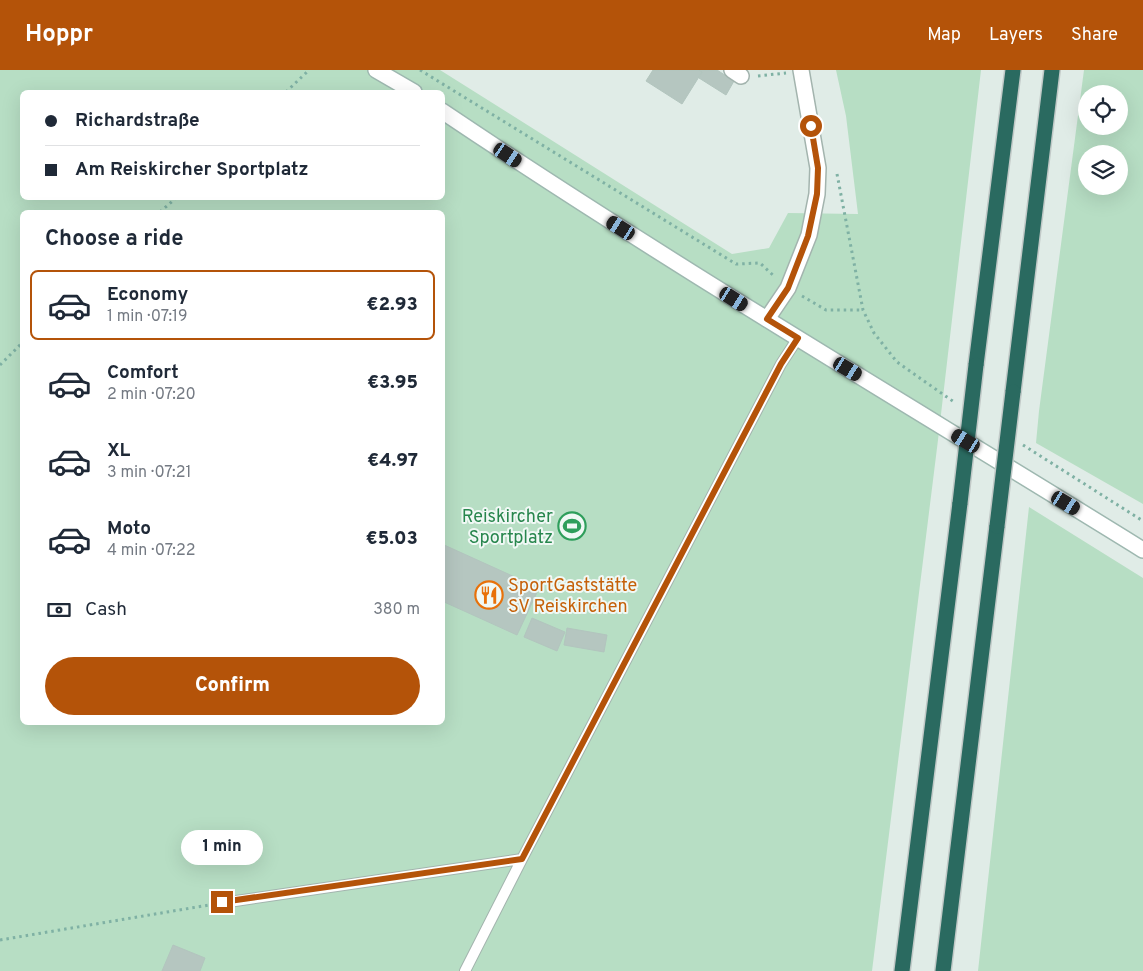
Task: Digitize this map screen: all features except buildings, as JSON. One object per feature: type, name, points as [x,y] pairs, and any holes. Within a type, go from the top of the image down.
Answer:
[{"type":"highway","points":[[902,971],[1012,70]]},
{"type":"highway","points":[[943,971],[1052,70]]},
{"type":"main road","points":[[376,70],[411,90]]},
{"type":"main road","points":[[767,319],[788,288],[808,236],[817,194],[818,168],[801,70]]},
{"type":"main road","points":[[445,113],[524,166],[767,319],[1143,550]]},
{"type":"lane","points":[[465,971],[781,364],[798,338]]},
{"type":"lane","points":[[222,902],[522,859]]},
{"type":"path","points":[[288,90],[309,70]]},
{"type":"path","points":[[420,70],[736,264],[760,263],[788,288],[826,310],[863,310]]},
{"type":"path","points":[[737,73],[762,76],[801,70]]},
{"type":"path","points":[[833,167],[836,173],[863,310],[874,333],[897,362],[957,404]]},
{"type":"path","points":[[162,210],[174,200]]},
{"type":"path","points":[[0,365],[20,345]]},
{"type":"path","points":[[1016,441],[1143,522]]},
{"type":"path","points":[[0,940],[222,902]]},
{"type":"green space","points":[[0,70],[440,70],[732,254],[769,248],[788,213],[858,214],[846,116],[836,70],[981,70],[938,440],[872,971],[0,971]]},
{"type":"green space","points":[[1084,70],[1143,70],[1143,504],[1036,443],[1078,115],[1078,135],[1128,135],[1128,85],[1082,85]]},
{"type":"green space","points":[[1029,507],[1143,578],[1143,971],[978,971]]},
{"type":"place","name":"Reiskircher Sportplatz","points":[[572,526]]},
{"type":"place","name":"SportGaststätte SV Reiskirchen","points":[[489,595]]},
{"type":"route","points":[[222,902],[522,859],[781,364],[798,338],[767,319],[788,288],[808,236],[817,194],[818,168],[811,126]]}]
